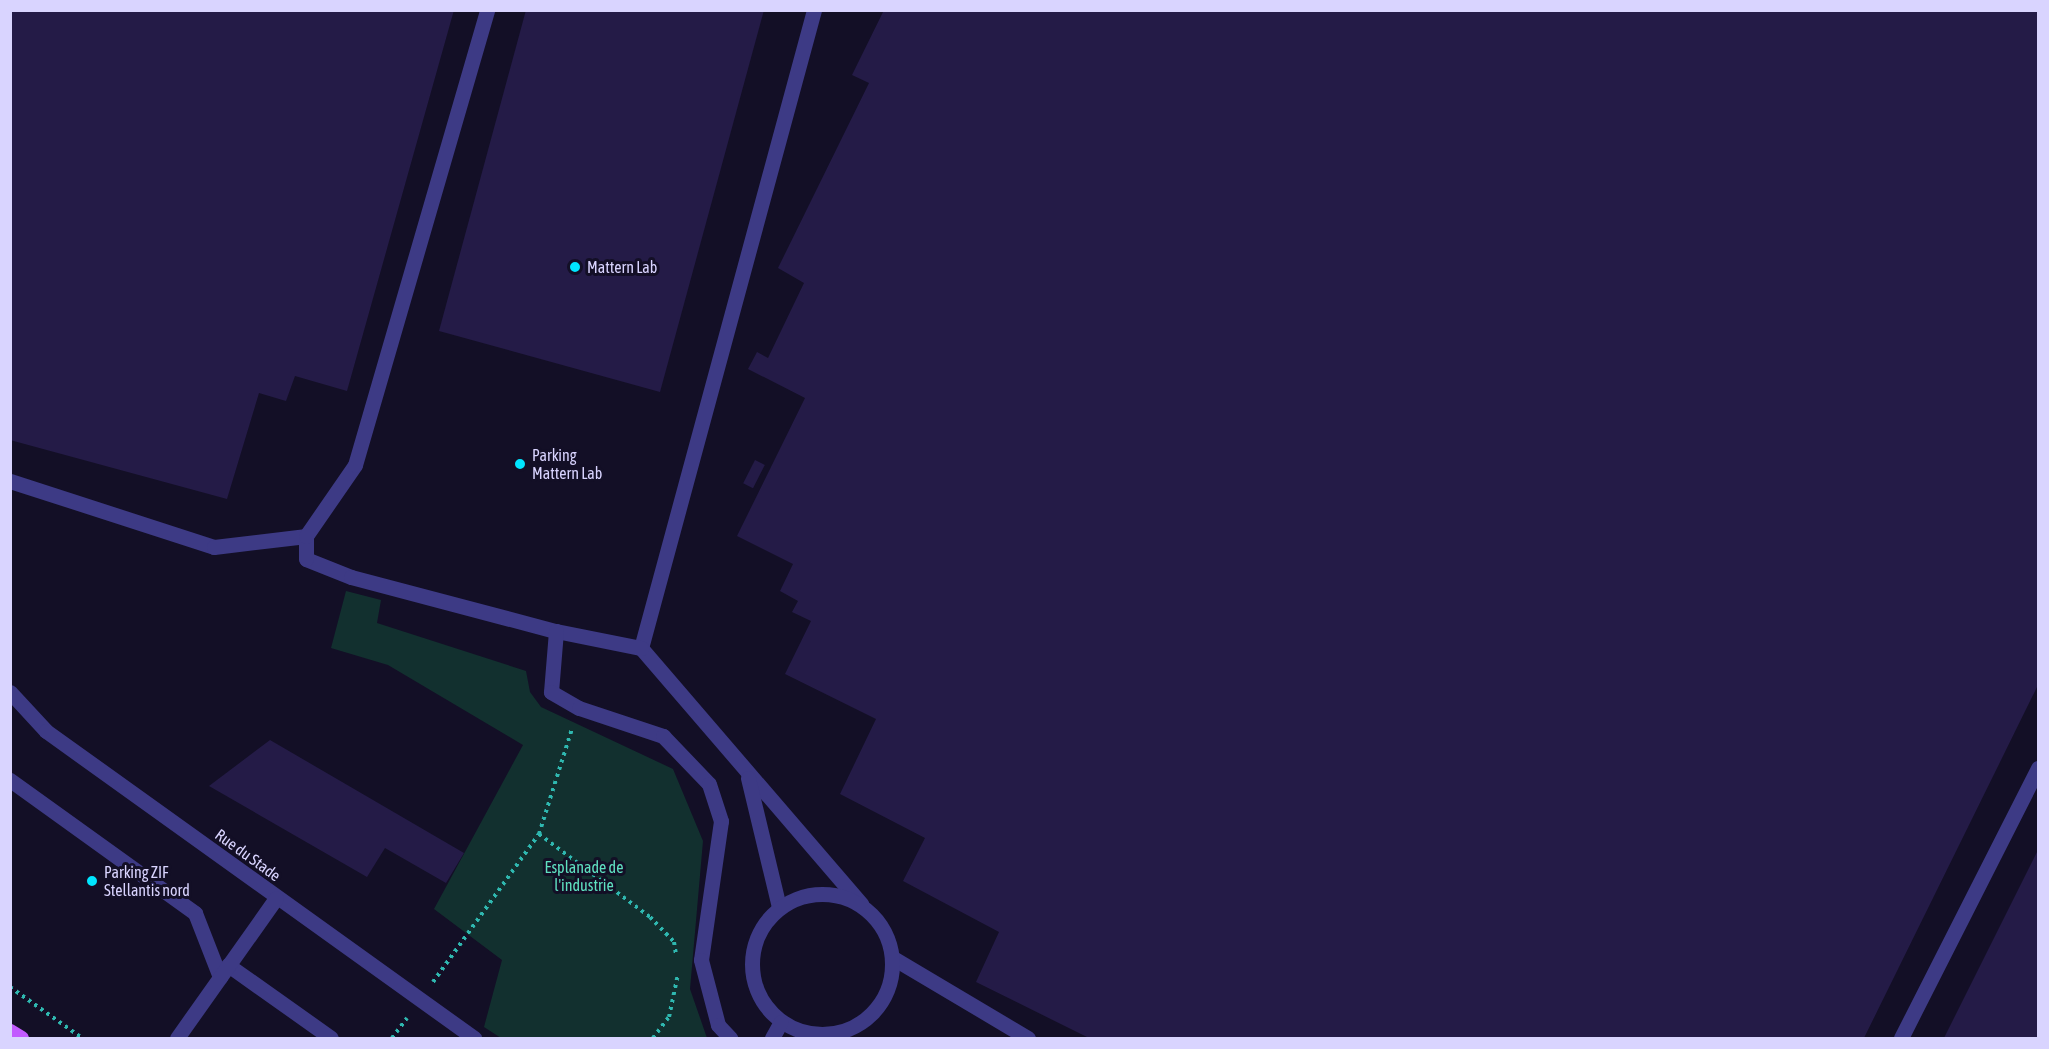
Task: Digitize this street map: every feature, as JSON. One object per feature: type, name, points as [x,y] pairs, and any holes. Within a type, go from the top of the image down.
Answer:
[{"type":"main road","points":[[10,1031],[21,1038]]},
{"type":"street","points":[[487,10],[355,465],[306,536],[306,559],[351,577],[556,631],[641,648],[748,775],[861,904],[877,918],[887,936],[893,958],[891,981],[882,1002],[857,1025],[824,1035],[802,1032],[781,1022],[765,1006],[755,986],[751,965],[754,943],[764,923],[779,907],[799,897],[820,893],[842,896],[861,904]]},
{"type":"street","points":[[641,648],[814,10]]},
{"type":"street","points":[[10,481],[214,547],[306,536]]},
{"type":"street","points":[[556,631],[551,692],[579,708],[663,736],[709,784],[721,821],[701,960],[718,1024],[730,1038]]},
{"type":"street","name":"Rue du Stade","points":[[10,692],[16,711],[474,1038]]},
{"type":"street","points":[[1901,1038],[2038,768]]},
{"type":"street","points":[[748,775],[779,907]]},
{"type":"street","points":[[10,780],[195,913],[224,971],[331,1038]]},
{"type":"street","points":[[177,1038],[276,898]]},
{"type":"street","points":[[893,958],[1028,1038]]},
{"type":"street","points":[[772,1038],[781,1022]]},
{"type":"path","points":[[428,988],[539,834],[579,708]]},
{"type":"path","points":[[539,834],[650,916],[674,942],[679,976],[669,1017],[653,1038]]},
{"type":"path","points":[[10,987],[82,1038]]},
{"type":"path","points":[[392,1038],[409,1015]]},
{"type":"green space","name":"Esplanade de l'industrie","points":[[346,591],[381,600],[377,623],[526,671],[530,692],[541,707],[673,769],[703,841],[690,989],[707,1038],[501,1038],[484,1027],[502,960],[434,909],[523,745],[388,665],[331,648]]},
{"type":"building","points":[[10,10],[454,10],[347,391],[295,376],[286,401],[259,393],[227,499],[10,440]]},
{"type":"building","points":[[526,10],[764,10],[660,392],[439,331]]},
{"type":"building","points":[[884,10],[2038,10],[2038,685],[1864,1038],[1089,1038],[976,982],[999,932],[903,881],[925,838],[840,794],[876,719],[785,674],[811,621],[792,612],[798,601],[780,591],[793,564],[737,536],[805,398],[748,369],[757,352],[768,358],[804,283],[778,268],[869,83],[852,75]]},
{"type":"building","points":[[755,460],[765,465],[753,488],[743,483]]},
{"type":"building","points":[[270,740],[464,853],[446,883],[385,848],[367,877],[209,786]]},
{"type":"building","points":[[2038,850],[2038,1038],[1944,1038]]},
{"type":"place","name":"Mattern Lab","points":[[575,267]]},
{"type":"place","name":"Parking Mattern Lab","points":[[520,464]]},
{"type":"place","name":"Parking ZIF Stellantis nord","points":[[92,881]]}]
